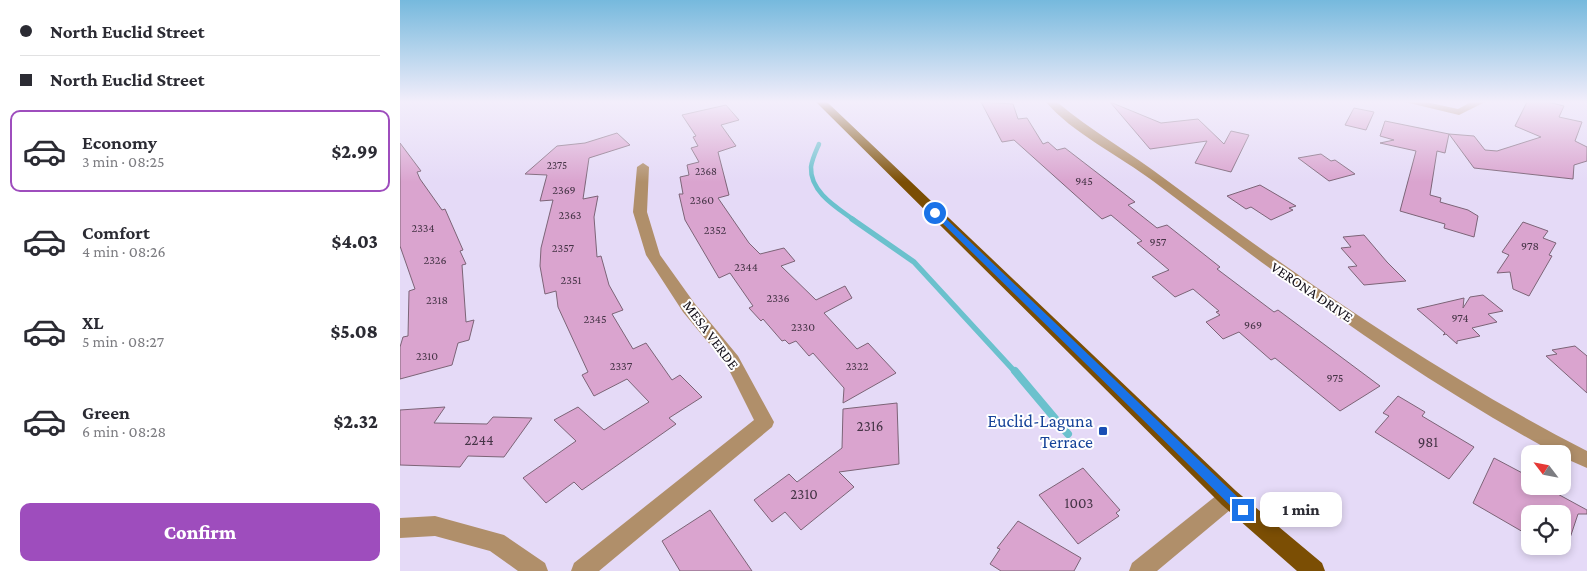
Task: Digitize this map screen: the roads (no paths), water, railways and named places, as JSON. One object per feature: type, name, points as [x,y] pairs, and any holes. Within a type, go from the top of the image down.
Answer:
[{"type":"main road","points":[[848,129],[1229,498],[1314,571]]},
{"type":"street","name":"VERONA DRIVE","points":[[1085,129],[1144,168],[1270,264],[1334,307],[1480,401],[1587,460]]},
{"type":"street","name":"MESA VERDE","points":[[582,571],[765,422],[732,360],[689,308],[653,255],[640,212],[643,167]]},
{"type":"street","points":[[1140,571],[1229,498]]},
{"type":"street","points":[[400,528],[435,526],[496,542],[537,571]]},
{"type":"waterway","points":[[819,144],[811,167],[815,184],[825,198],[854,220]]},
{"type":"waterway","points":[[852,219],[914,262],[1016,373]]},
{"type":"waterway","points":[[1015,371],[1068,434]]},
{"type":"place","name":"Euclid-Laguna Terrace","points":[[1103,431]]}]
